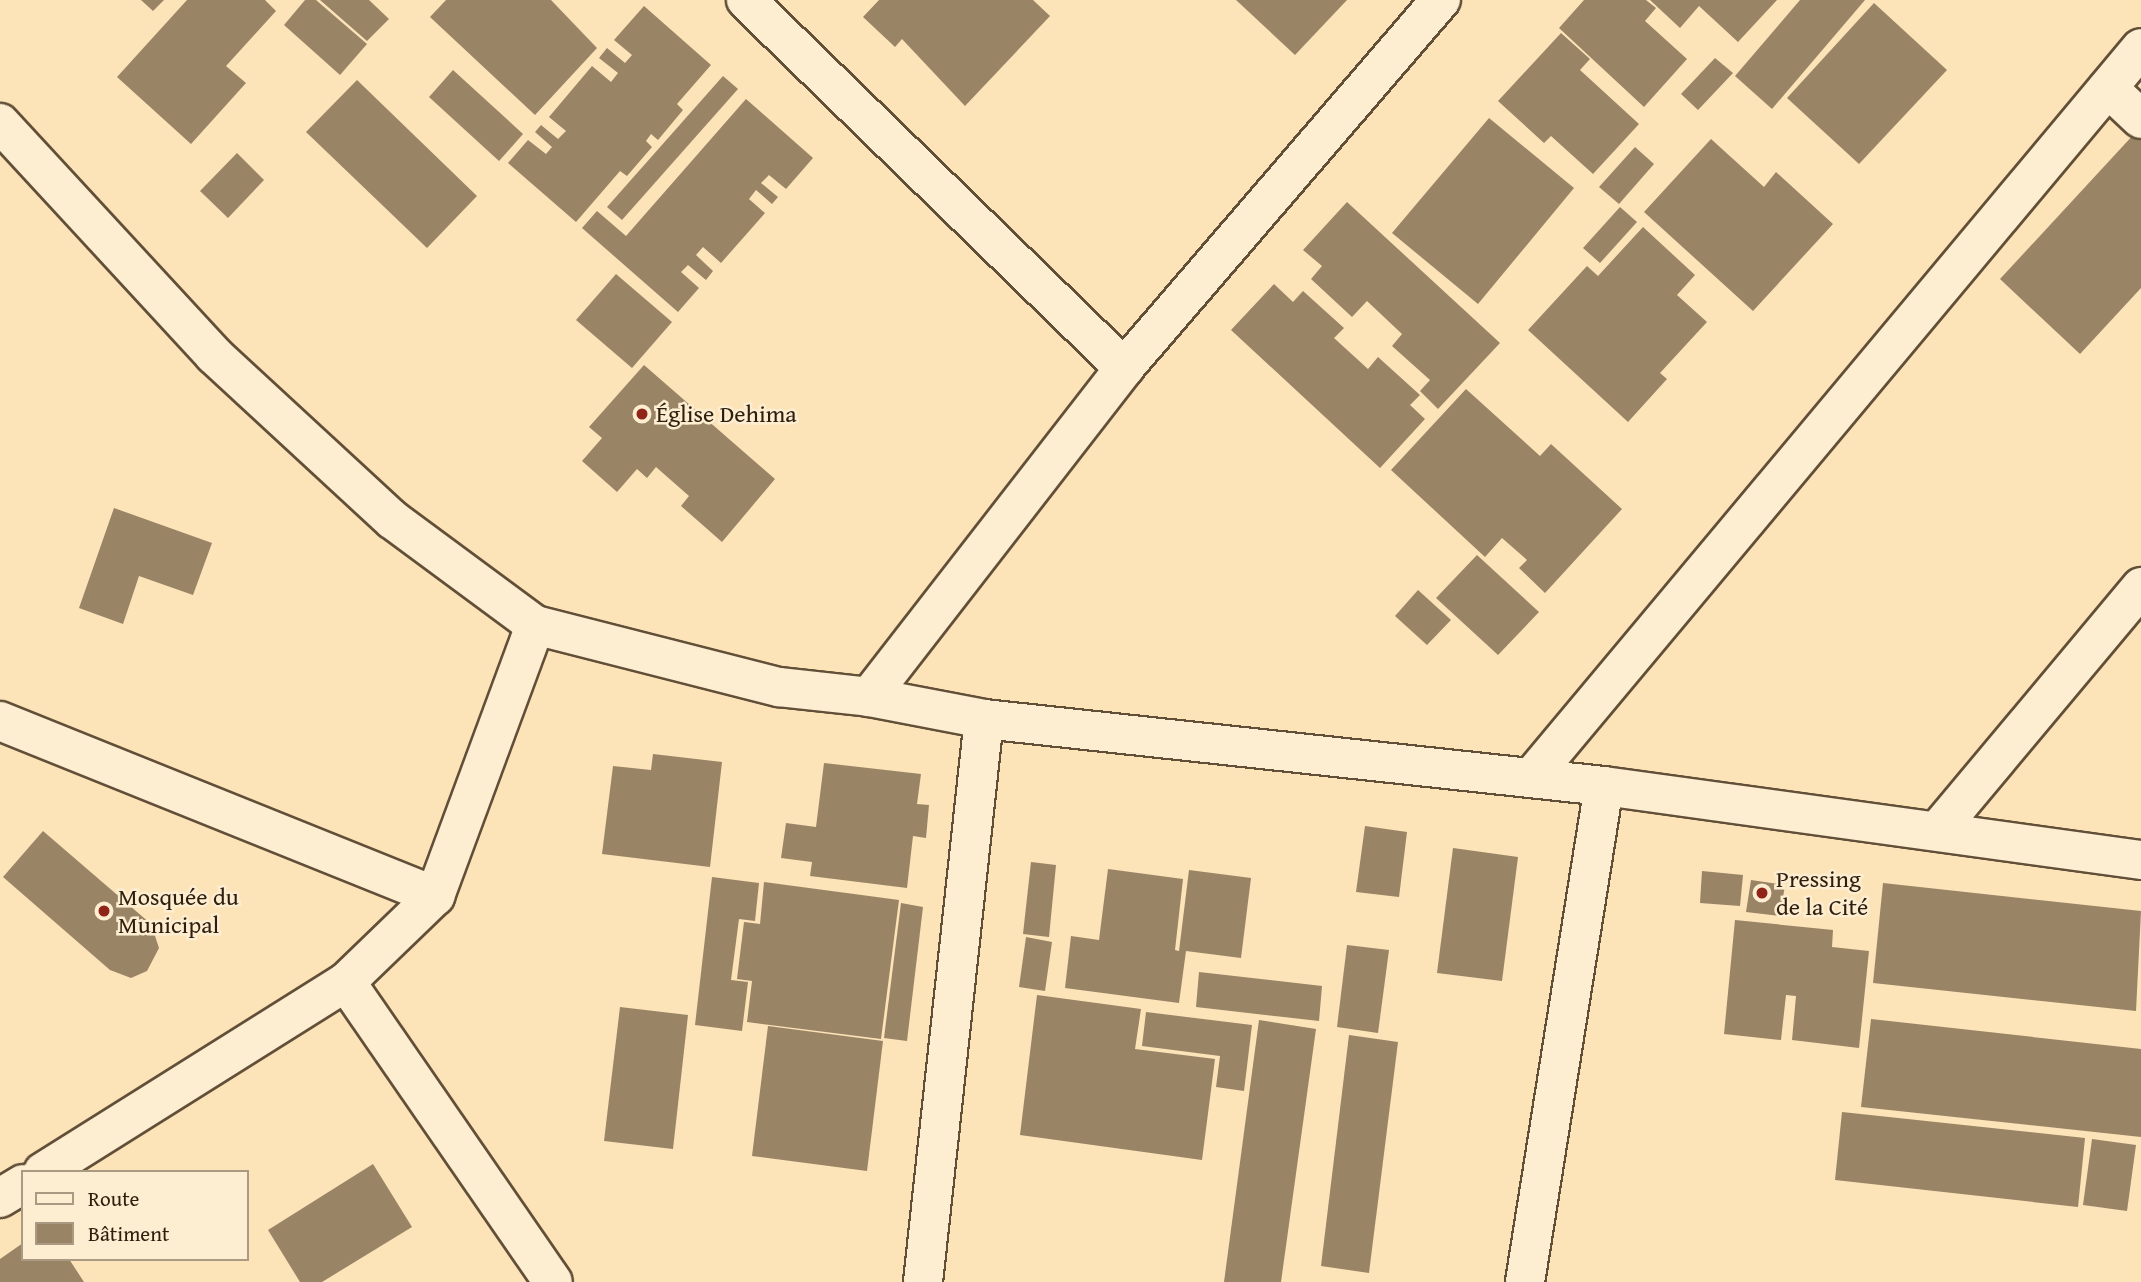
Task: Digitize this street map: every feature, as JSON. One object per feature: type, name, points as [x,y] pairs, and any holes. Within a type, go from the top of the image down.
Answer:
[{"type":"street","points":[[746,0],[1124,369]]},
{"type":"street","points":[[869,697],[1124,369],[1441,0]]},
{"type":"street","points":[[1531,778],[2141,48]]},
{"type":"street","points":[[2108,88],[2141,119]]},
{"type":"street","points":[[0,123],[214,355],[394,520],[535,625],[779,687],[869,697],[984,719],[1604,786],[2141,860]]},
{"type":"street","points":[[1938,830],[2141,587]]},
{"type":"street","points":[[46,1170],[346,982],[435,896],[535,625]]},
{"type":"street","points":[[923,1282],[984,719]]},
{"type":"street","points":[[0,721],[435,896]]},
{"type":"street","points":[[1525,1282],[1604,786]]},
{"type":"street","points":[[346,982],[552,1282]]},
{"type":"street","points":[[0,1198],[21,1185]]},
{"type":"building","points":[[141,0],[164,0],[153,11]]},
{"type":"building","points":[[187,0],[265,0],[276,11],[226,66],[246,83],[191,144],[117,77]]},
{"type":"building","points":[[305,0],[316,0],[367,44],[340,75],[284,25]]},
{"type":"building","points":[[320,0],[369,0],[389,19],[367,41]]},
{"type":"building","points":[[446,0],[551,0],[597,48],[535,115],[430,17]]},
{"type":"building","points":[[879,0],[1033,0],[1050,16],[965,106],[902,39],[895,47],[863,17]]},
{"type":"building","points":[[1236,0],[1347,0],[1295,55]]},
{"type":"building","points":[[1584,0],[1646,0],[1656,8],[1645,21],[1687,59],[1644,107],[1559,28]]},
{"type":"building","points":[[1650,0],[1777,0],[1738,42],[1699,6],[1680,28]]},
{"type":"building","points":[[1800,0],[1865,0],[1772,109],[1735,76]]},
{"type":"building","points":[[1874,3],[1947,70],[1859,164],[1787,98]]},
{"type":"building","points":[[644,6],[711,65],[677,104],[683,110],[658,140],[651,134],[646,141],[652,147],[627,176],[620,171],[576,222],[508,163],[528,140],[546,154],[552,147],[535,132],[541,125],[558,139],[566,131],[549,117],[592,66],[611,82],[618,73],[599,58],[607,48],[625,63],[632,55],[614,40]]},
{"type":"building","points":[[1561,33],[1590,59],[1580,70],[1639,124],[1593,174],[1551,136],[1544,143],[1498,101]]},
{"type":"building","points":[[1715,58],[1733,73],[1698,110],[1681,94]]},
{"type":"building","points":[[453,70],[523,134],[499,161],[429,97]]},
{"type":"building","points":[[723,76],[738,89],[622,220],[607,207]]},
{"type":"building","points":[[357,80],[477,196],[427,248],[306,132]]},
{"type":"building","points":[[746,99],[813,158],[786,189],[769,175],[761,183],[778,197],[772,204],[756,190],[749,199],[765,213],[721,263],[703,247],[696,255],[713,271],[706,280],[688,265],[681,272],[699,288],[678,312],[582,228],[597,211],[626,236]]},
{"type":"building","points":[[1489,118],[1574,188],[1478,304],[1392,233]]},
{"type":"building","points":[[2135,133],[2141,139],[2141,288],[2080,354],[2000,279]]},
{"type":"building","points":[[1711,139],[1764,187],[1776,172],[1833,224],[1753,311],[1644,212]]},
{"type":"building","points":[[1635,147],[1654,164],[1619,204],[1599,187]]},
{"type":"building","points":[[237,153],[264,180],[228,218],[200,191]]},
{"type":"building","points":[[1347,202],[1500,343],[1438,409],[1420,391],[1430,380],[1392,346],[1402,334],[1367,301],[1352,317],[1311,279],[1322,266],[1303,250]]},
{"type":"building","points":[[1620,207],[1637,222],[1600,263],[1583,248]]},
{"type":"building","points":[[1643,227],[1695,275],[1677,295],[1707,322],[1660,373],[1667,379],[1628,422],[1528,330],[1587,266],[1598,276]]},
{"type":"building","points":[[616,274],[672,322],[632,368],[576,320]]},
{"type":"building","points":[[1274,284],[1293,302],[1303,291],[1344,328],[1334,338],[1368,369],[1378,357],[1420,395],[1410,405],[1425,419],[1380,468],[1231,330]]},
{"type":"building","points":[[644,365],[775,479],[722,542],[681,506],[689,496],[656,467],[647,478],[637,469],[617,492],[582,461],[602,438],[589,427]]},
{"type":"building","points":[[1466,389],[1540,456],[1551,444],[1622,509],[1545,593],[1519,568],[1527,560],[1502,538],[1485,557],[1391,470]]},
{"type":"building","points":[[114,508],[212,543],[193,595],[139,576],[123,624],[79,608]]},
{"type":"building","points":[[1477,555],[1539,612],[1498,655],[1436,598]]},
{"type":"building","points":[[1418,590],[1451,620],[1427,645],[1395,616]]},
{"type":"building","points":[[653,754],[722,762],[710,867],[602,854],[613,766],[651,770]]},
{"type":"building","points":[[824,763],[921,774],[917,804],[929,805],[926,838],[913,836],[907,888],[810,876],[812,862],[781,858],[786,823],[816,827]]},
{"type":"building","points":[[1365,826],[1407,832],[1399,897],[1356,892]]},
{"type":"building","points":[[43,831],[151,924],[159,948],[147,971],[131,978],[110,970],[3,877]]},
{"type":"building","points":[[1453,848],[1518,857],[1502,981],[1437,973]]},
{"type":"building","points":[[1031,862],[1056,865],[1049,937],[1023,934]]},
{"type":"building","points":[[1108,869],[1183,879],[1175,950],[1179,951],[1189,870],[1251,878],[1241,958],[1186,951],[1179,1003],[1065,988],[1071,936],[1099,940]]},
{"type":"building","points":[[1702,871],[1743,875],[1740,906],[1700,903]]},
{"type":"building","points":[[712,877],[759,883],[755,921],[739,919],[731,980],[748,982],[742,1031],[695,1025]]},
{"type":"building","points":[[1751,880],[1785,885],[1780,916],[1746,912]]},
{"type":"building","points":[[764,882],[899,900],[881,1039],[747,1022],[752,981],[737,979],[744,922],[760,924]]},
{"type":"building","points":[[1883,883],[2141,911],[2136,1011],[1873,983]]},
{"type":"building","points":[[901,903],[923,907],[907,1041],[884,1038]]},
{"type":"building","points":[[1735,920],[1833,930],[1832,947],[1869,951],[1859,1048],[1792,1040],[1796,996],[1786,995],[1781,1040],[1724,1034]]},
{"type":"building","points":[[1026,937],[1052,942],[1045,991],[1019,987]]},
{"type":"building","points":[[1347,945],[1389,950],[1378,1033],[1337,1027]]},
{"type":"building","points":[[1199,972],[1322,986],[1319,1021],[1196,1007]]},
{"type":"building","points":[[1037,995],[1141,1009],[1135,1049],[1215,1059],[1202,1160],[1020,1135]]},
{"type":"building","points":[[620,1007],[688,1015],[673,1149],[604,1141]]},
{"type":"building","points":[[1146,1012],[1252,1025],[1244,1091],[1216,1087],[1220,1056],[1142,1046]]},
{"type":"building","points":[[1871,1019],[2141,1049],[2141,1137],[1861,1107]]},
{"type":"building","points":[[1259,1020],[1316,1029],[1281,1282],[1224,1282]]},
{"type":"building","points":[[768,1026],[883,1041],[867,1171],[752,1156]]},
{"type":"building","points":[[1349,1035],[1398,1042],[1369,1273],[1321,1266]]},
{"type":"building","points":[[1842,1112],[2085,1138],[2078,1207],[1835,1180]]},
{"type":"building","points":[[2092,1139],[2136,1145],[2127,1211],[2083,1205]]},
{"type":"building","points":[[373,1164],[412,1227],[322,1282],[300,1282],[268,1230]]},
{"type":"building","points":[[21,1244],[21,1261],[70,1261],[84,1282],[0,1282],[0,1259]]},
{"type":"place","name":"Église Dehima","points":[[642,414]]},
{"type":"place","name":"Pressing de la Cité","points":[[1762,893]]},
{"type":"place","name":"Mosquée du Municipal","points":[[104,911]]}]
